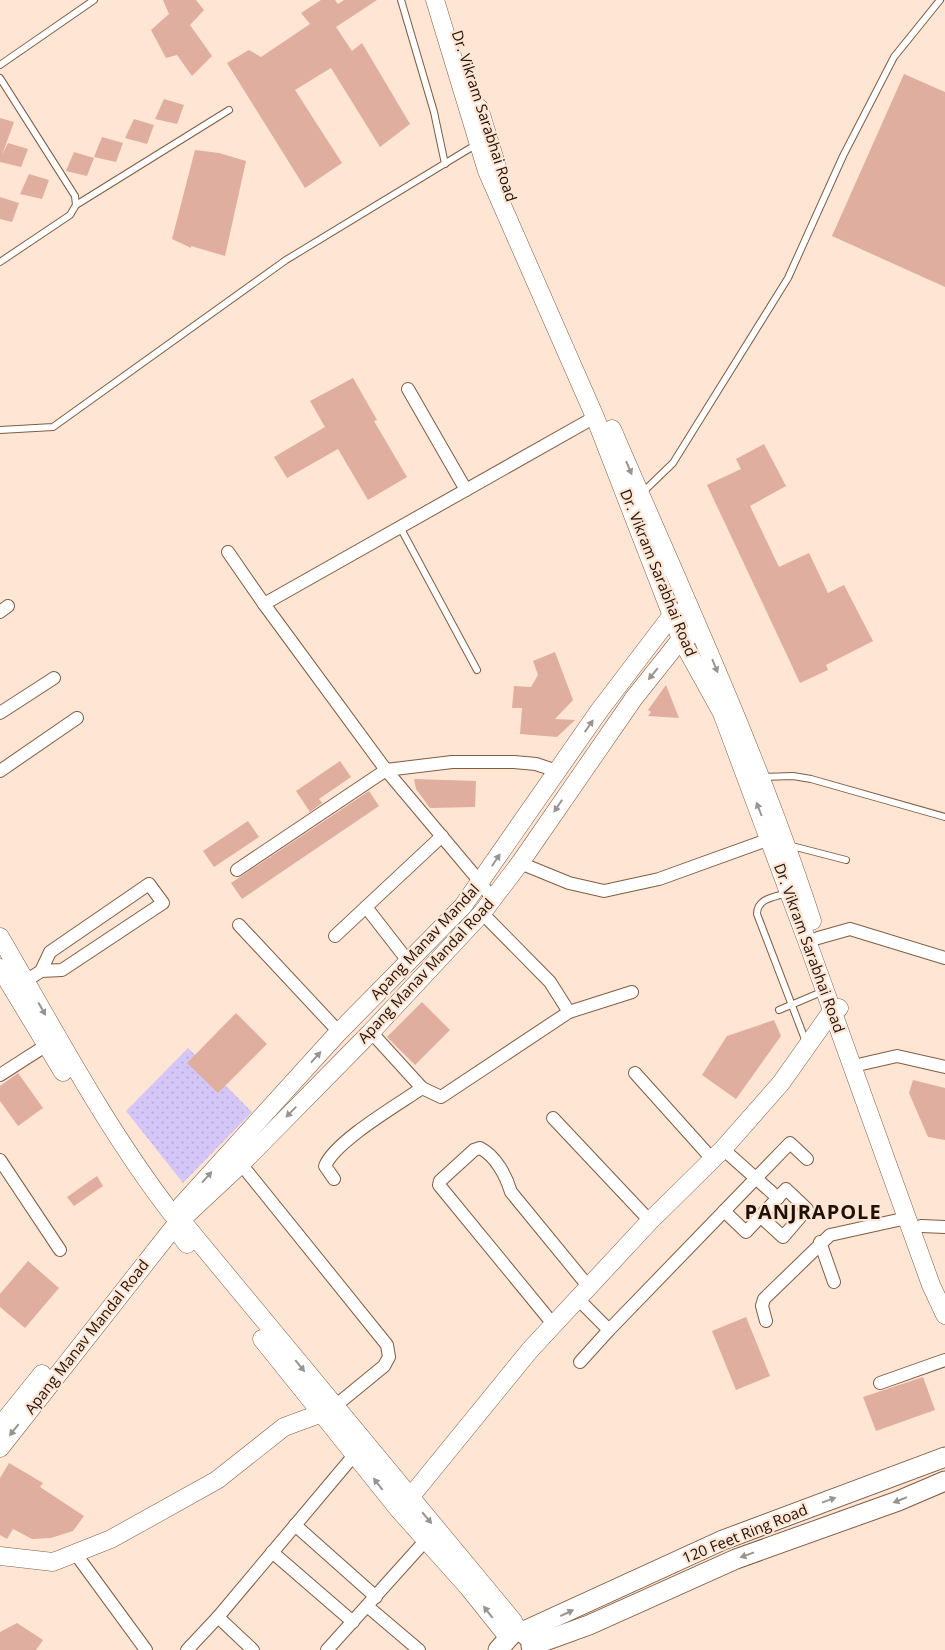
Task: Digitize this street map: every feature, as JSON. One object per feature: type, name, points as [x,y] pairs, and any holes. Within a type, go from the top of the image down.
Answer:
[{"type":"main road","name":"120 Feet Ring Road","points":[[515,1642],[723,1540],[945,1457]]},
{"type":"main road","name":"120 Feet Ring Road","points":[[515,1642],[623,1610],[736,1559],[890,1504],[945,1481]]},
{"type":"street","name":"Dr. Vikram Sarabhai Road","points":[[435,0],[518,244],[550,310],[595,418],[691,608],[761,777],[787,845],[818,938],[837,1009],[914,1222],[945,1289]]},
{"type":"street","name":"Dr. Vikram Sarabhai Road","points":[[446,0],[483,142],[498,167],[524,231],[560,306],[635,499],[681,639],[722,713],[825,990],[837,1009],[862,1064],[914,1222],[931,1285],[945,1315]]},
{"type":"street","points":[[408,389],[466,490]]},
{"type":"street","points":[[264,604],[595,418]]},
{"type":"street","points":[[228,552],[386,770],[481,883],[487,907],[550,982],[570,1012]]},
{"type":"street","points":[[672,615],[691,608]]},
{"type":"street","name":"Apang Manav Mandal","points":[[0,1426],[173,1220],[338,1033],[463,906],[481,883],[600,711],[672,615]]},
{"type":"street","name":"Apang Manav Mandal Road","points":[[0,1448],[173,1220],[241,1164],[371,1032],[487,907],[520,863],[628,705],[681,639],[701,631]]},
{"type":"street","points":[[0,713],[54,678]]},
{"type":"street","points":[[0,771],[77,718]]},
{"type":"street","points":[[237,870],[386,770],[452,762],[514,762],[536,764],[557,771]]},
{"type":"street","points":[[335,936],[442,836]]},
{"type":"street","points":[[520,863],[569,883],[604,890],[659,879],[770,839]]},
{"type":"street","points":[[26,981],[41,971],[50,952],[149,884],[163,903],[62,970],[41,971]]},
{"type":"street","points":[[366,907],[408,961]]},
{"type":"street","points":[[239,925],[352,1050]]},
{"type":"street","points":[[818,938],[850,930],[945,958]]},
{"type":"street","points":[[0,937],[26,981],[52,1041]]},
{"type":"street","points":[[0,968],[52,1041],[173,1220],[405,1504],[426,1540],[515,1642]]},
{"type":"street","points":[[371,1032],[422,1088],[441,1097],[570,1012],[632,992]]},
{"type":"street","points":[[405,1504],[530,1350],[650,1221],[718,1155],[781,1082],[837,1009]]},
{"type":"street","points":[[0,1075],[52,1041]]},
{"type":"street","points":[[862,1064],[897,1056],[945,1067]]},
{"type":"street","points":[[634,1072],[718,1155],[756,1179],[778,1198]]},
{"type":"street","points":[[334,1179],[324,1166],[327,1160],[353,1136],[422,1088]]},
{"type":"street","points":[[554,1118],[650,1221]]},
{"type":"street","points":[[580,1362],[790,1143],[807,1159]]},
{"type":"street","points":[[553,1324],[439,1185],[440,1181],[474,1150],[480,1148],[487,1152],[507,1177],[511,1192],[609,1330]]},
{"type":"street","points":[[0,1160],[60,1250]]},
{"type":"street","points":[[0,1556],[53,1562],[111,1539],[218,1480],[284,1427],[328,1410],[384,1366],[389,1356],[387,1345],[241,1164]]},
{"type":"street","points":[[724,1211],[746,1232],[760,1216],[786,1189],[807,1209],[783,1237],[760,1216]]},
{"type":"street","points":[[766,1321],[762,1306],[764,1299],[820,1242],[830,1235],[914,1222],[945,1227]]},
{"type":"street","points":[[820,1242],[834,1282]]},
{"type":"street","points":[[880,1383],[945,1360]]},
{"type":"street","points":[[328,1410],[355,1454],[405,1504],[513,1621],[515,1642]]},
{"type":"street","points":[[187,1650],[218,1617],[355,1454]]},
{"type":"street","points":[[296,1524],[419,1650]]},
{"type":"street","points":[[327,1650],[426,1540]]},
{"type":"street","points":[[272,1552],[353,1622]]},
{"type":"street","points":[[75,1553],[146,1650]]},
{"type":"street","points":[[218,1617],[253,1650]]},
{"type":"lane","points":[[0,65],[94,0]]},
{"type":"lane","points":[[401,0],[434,112],[444,164]]},
{"type":"lane","points":[[635,499],[673,463],[788,278],[843,156],[894,57],[940,0]]},
{"type":"lane","points":[[0,78],[75,196],[76,205]]},
{"type":"lane","points":[[0,262],[70,215],[76,205],[230,110]]},
{"type":"lane","points":[[0,430],[53,428],[286,260],[483,142]]},
{"type":"lane","points":[[400,527],[477,670]]},
{"type":"lane","points":[[761,777],[793,776],[811,779],[945,817]]},
{"type":"lane","points":[[787,845],[846,860]]},
{"type":"lane","points":[[790,892],[764,900],[757,909],[808,1046]]},
{"type":"lane","points":[[779,1010],[825,990]]},
{"type":"shaded area","points":[[188,1048],[252,1112],[183,1183],[126,1111]]},
{"type":"building","points":[[163,0],[196,0],[204,10],[190,25],[212,56],[192,76],[177,55],[166,58],[151,30],[169,14]]},
{"type":"building","points":[[321,0],[335,0],[338,4],[344,0],[377,0],[336,27],[352,51],[362,43],[410,124],[380,147],[331,68],[295,90],[342,163],[305,188],[227,63],[249,50],[261,57],[310,24],[301,13]]},
{"type":"building","points":[[904,74],[945,92],[945,287],[832,236]]},
{"type":"building","points":[[164,99],[184,105],[177,124],[155,119]]},
{"type":"building","points":[[0,118],[14,122],[2,155],[8,143],[28,149],[21,167],[0,162]]},
{"type":"building","points":[[134,119],[154,125],[147,144],[125,138]]},
{"type":"building","points":[[102,137],[123,143],[116,162],[94,157]]},
{"type":"building","points":[[195,150],[219,153],[246,161],[225,256],[191,246],[191,248],[172,239]]},
{"type":"building","points":[[74,152],[94,158],[87,176],[66,171]]},
{"type":"building","points":[[29,174],[49,180],[42,199],[20,194]]},
{"type":"building","points":[[0,197],[19,203],[12,222],[0,219]]},
{"type":"building","points":[[353,378],[377,420],[374,421],[407,477],[368,500],[338,449],[287,478],[274,457],[325,427],[310,401]]},
{"type":"building","points":[[764,444],[786,486],[750,506],[779,567],[809,553],[828,593],[844,585],[873,641],[826,665],[828,670],[800,683],[707,485],[741,469],[736,459]]},
{"type":"building","points":[[555,652],[573,700],[555,719],[575,720],[557,737],[520,734],[522,708],[512,708],[514,686],[531,687],[538,675],[533,661]]},
{"type":"building","points":[[666,685],[679,718],[648,716],[651,712],[648,710]]},
{"type":"building","points":[[340,761],[351,777],[319,799],[322,803],[310,812],[296,791]]},
{"type":"building","points":[[414,779],[476,781],[475,807],[430,808],[416,789]]},
{"type":"building","points":[[369,791],[379,806],[242,899],[231,883]]},
{"type":"building","points":[[248,821],[259,837],[214,867],[203,851]]},
{"type":"building","points":[[422,1002],[450,1030],[415,1065],[387,1037]]},
{"type":"building","points":[[236,1013],[267,1044],[218,1093],[187,1063]]},
{"type":"building","points":[[774,1020],[781,1036],[736,1099],[702,1075],[727,1036]]},
{"type":"building","points":[[18,1073],[43,1108],[18,1126],[0,1101],[0,1086]]},
{"type":"building","points":[[913,1080],[945,1088],[945,1140],[928,1137],[909,1093]]},
{"type":"building","points":[[97,1176],[103,1186],[74,1206],[67,1197]]},
{"type":"building","points":[[28,1261],[59,1288],[25,1328],[0,1307],[0,1294]]},
{"type":"building","points":[[746,1317],[770,1376],[736,1390],[712,1331]]},
{"type":"building","points":[[923,1377],[935,1410],[876,1431],[863,1397]]},
{"type":"building","points":[[9,1463],[43,1483],[40,1487],[84,1516],[73,1531],[51,1538],[32,1539],[13,1529],[7,1539],[0,1535],[0,1478]]},
{"type":"building","points":[[17,1623],[43,1640],[36,1650],[0,1650],[0,1632]]},
{"type":"district","name":"PANJRAPOLE","points":[[813,1212]]}]
